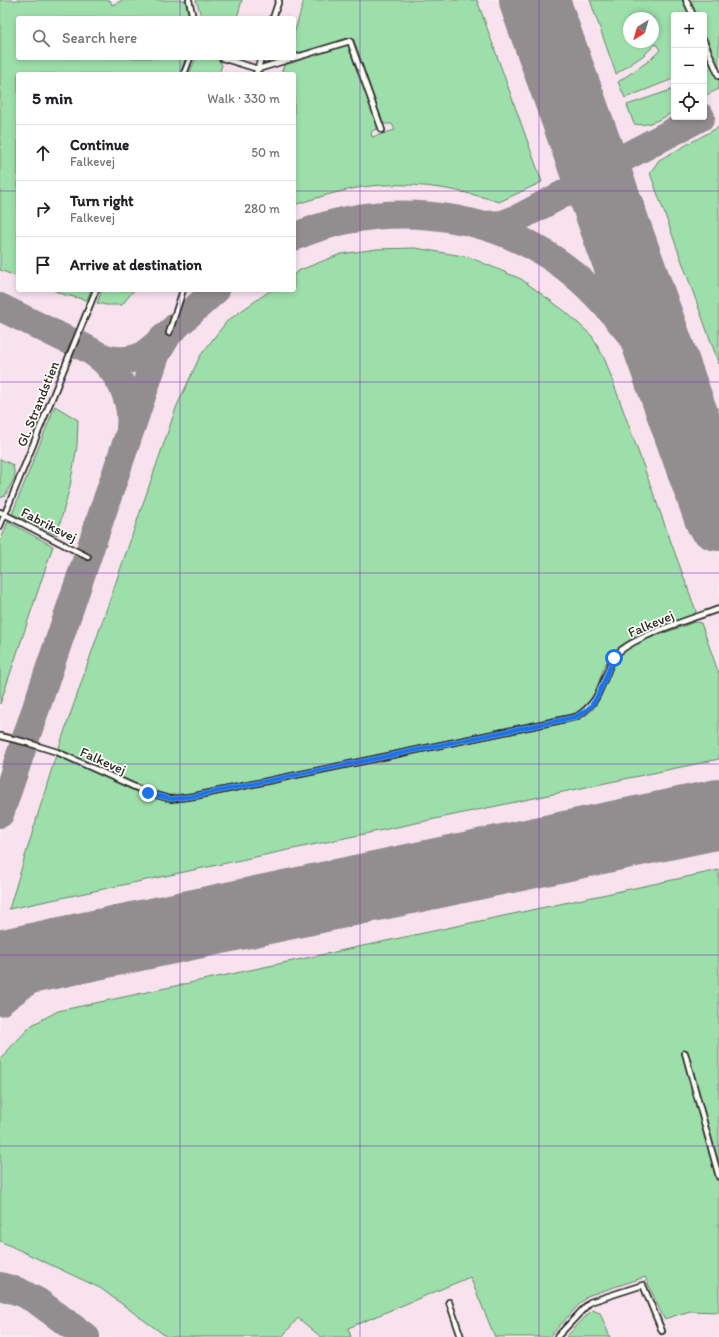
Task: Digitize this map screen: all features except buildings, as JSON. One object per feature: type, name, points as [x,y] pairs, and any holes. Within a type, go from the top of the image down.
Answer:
[{"type":"lane","points":[[189,0],[193,16]]},
{"type":"lane","points":[[274,16],[279,0]]},
{"type":"lane","points":[[686,0],[692,12]]},
{"type":"lane","points":[[296,58],[350,41],[382,130]]},
{"type":"lane","points":[[707,48],[719,76]]},
{"type":"lane","points":[[185,72],[189,60]]},
{"type":"lane","points":[[227,60],[257,71],[291,60]]},
{"type":"lane","points":[[257,71],[260,60]]},
{"type":"lane","name":"Gl. Strandstien","points":[[0,526],[2,513],[95,292]]},
{"type":"lane","points":[[168,333],[182,292]]},
{"type":"lane","name":"Fabriksvej","points":[[2,513],[88,557]]},
{"type":"lane","name":"Falkevej","points":[[0,736],[26,742],[57,752],[148,793],[171,799],[195,796],[576,717],[592,705],[614,658],[620,650],[633,642],[719,609]]},
{"type":"lane","points":[[685,1053],[719,1176]]},
{"type":"lane","points":[[557,1337],[590,1302],[643,1285],[662,1331]]},
{"type":"lane","points":[[449,1302],[461,1337]]},
{"type":"shaded area","points":[[0,0],[719,0],[719,1337],[0,1337]]},
{"type":"green space","points":[[0,0],[110,0],[112,5],[123,0],[185,0],[189,16],[16,16],[16,60],[185,60],[181,72],[16,72],[16,276],[0,270]]},
{"type":"green space","points":[[196,0],[242,0],[238,16],[200,16]]},
{"type":"green space","points":[[304,0],[477,0],[542,182],[499,202],[442,188],[399,185],[372,186],[350,189],[296,204],[296,72],[282,72],[284,65],[348,45],[378,126],[371,132],[372,137],[395,130],[392,124],[383,124],[353,37],[298,53],[296,52],[296,27]]},
{"type":"green space","points":[[590,0],[684,0],[690,12],[671,12],[671,80],[625,98],[618,82],[650,60],[660,50],[659,48],[659,12],[623,12],[623,48],[652,48],[616,74]]},
{"type":"green space","points":[[689,0],[719,0],[719,68],[707,41],[707,12],[694,12]]},
{"type":"green space","points":[[707,53],[719,82],[719,89],[707,95]]},
{"type":"green space","points":[[195,60],[219,60],[222,65],[220,72],[190,72]]},
{"type":"green space","points":[[671,90],[671,114],[650,123],[640,125],[634,124],[627,105]]},
{"type":"green space","points":[[719,127],[719,364],[650,173],[659,160]]},
{"type":"green space","points":[[415,248],[469,257],[521,279],[566,312],[592,336],[605,360],[696,611],[694,616],[647,632],[614,651],[604,667],[594,695],[584,707],[576,713],[188,795],[170,796],[147,789],[58,750],[176,408],[200,356],[227,321],[268,292],[296,292],[296,273],[300,270],[341,254],[377,249]]},
{"type":"green space","points":[[58,292],[90,292],[87,300]]},
{"type":"green space","points":[[101,292],[132,292],[122,305],[106,305],[97,303]]},
{"type":"green space","points":[[55,406],[78,420],[77,446],[70,486],[57,535],[12,514]]},
{"type":"green space","points":[[0,459],[13,465],[15,477],[5,496],[0,498]]},
{"type":"green space","points":[[8,522],[53,546],[0,704],[0,542]]},
{"type":"green space","points":[[695,622],[701,623],[719,674],[719,759],[9,909],[56,755],[145,794],[163,800],[178,802],[555,725],[579,719],[588,714],[595,707],[614,664],[619,656],[627,649],[636,643]]},
{"type":"green space","points":[[719,870],[719,1312],[690,1311],[664,1319],[645,1277],[587,1296],[549,1337],[495,1337],[470,1277],[348,1328],[351,1337],[321,1337],[298,1318],[282,1337],[167,1337],[100,1288],[0,1241],[0,1060],[32,1025],[58,1011]]},
{"type":"green space","points":[[592,1310],[600,1313],[610,1337],[566,1337]]},
{"type":"taxiway","points":[[481,225],[503,224],[518,218],[567,192],[629,155],[695,120]]},
{"type":"taxiway","points":[[296,236],[326,226],[359,218],[393,215],[427,216],[461,220],[494,229],[525,243],[555,260],[579,278],[611,311],[643,352],[687,427]]},
{"type":"taxiway","points":[[94,353],[105,358],[116,360],[127,360],[139,357],[154,346],[214,292]]},
{"type":"taxiway","points":[[0,307],[86,348],[102,359],[110,367],[122,385],[129,406],[130,427]]},
{"type":"taxiway","points":[[0,814],[156,355],[169,333]]},
{"type":"taxiway","points":[[0,1002],[37,975],[75,955],[104,943]]},
{"type":"taxiway","points":[[0,1286],[20,1292],[37,1301],[86,1337]]},
{"type":"runway","points":[[534,0],[719,516]]},
{"type":"runway","points":[[0,965],[719,814]]},
{"type":"route","points":[[148,793],[171,799],[195,796],[576,717],[592,705],[614,658]]}]
